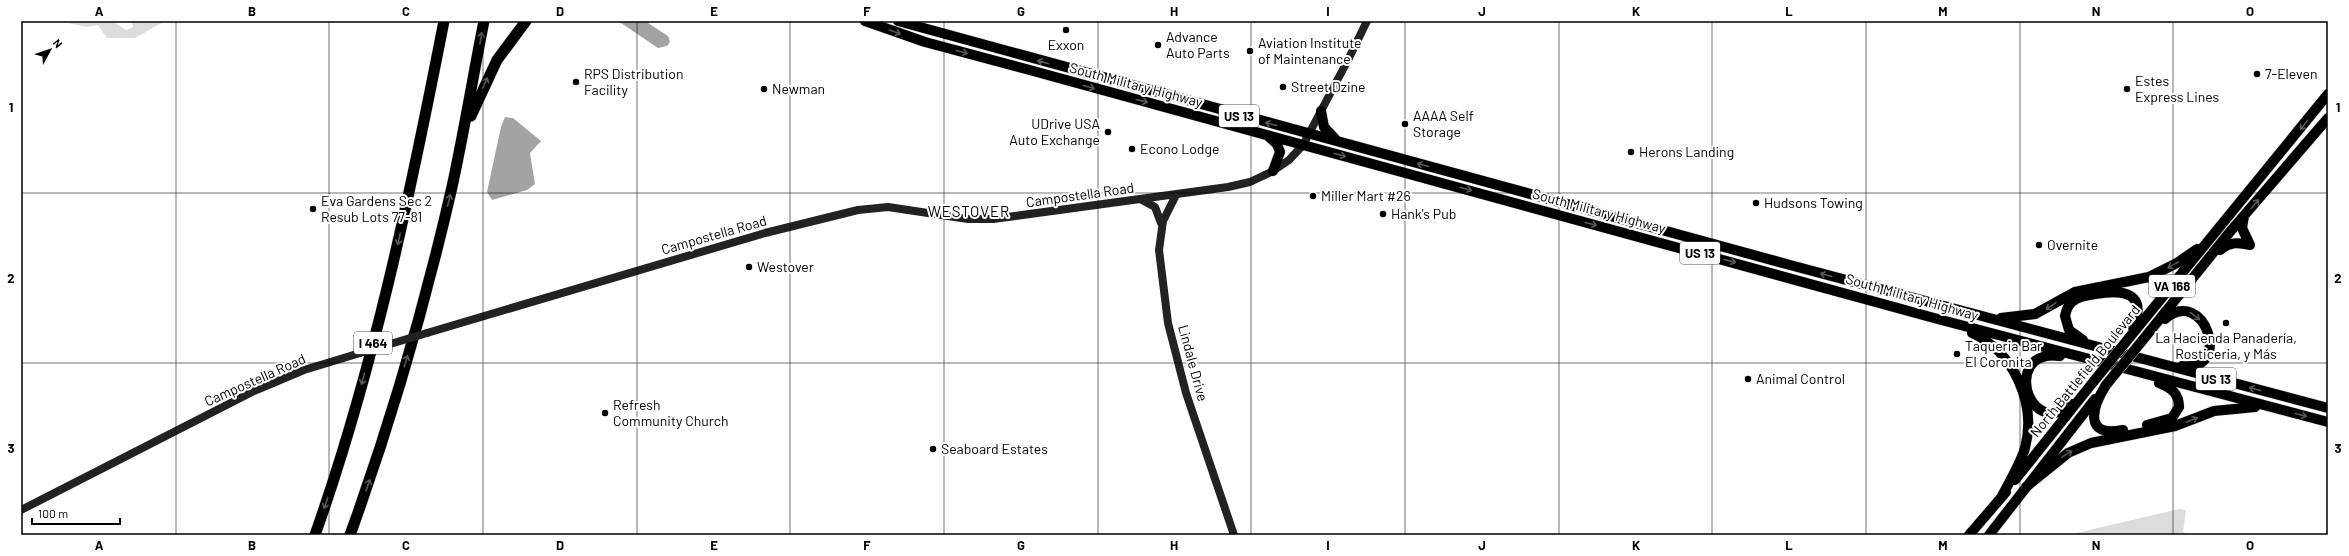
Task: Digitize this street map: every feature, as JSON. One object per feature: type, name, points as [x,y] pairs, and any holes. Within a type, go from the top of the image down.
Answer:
[{"type":"highway","points":[[419,147],[438,21]]},
{"type":"highway","name":"I 464","points":[[315,535],[347,437],[387,293],[419,147],[444,21]]},
{"type":"highway","name":"I 464","points":[[350,535],[377,458],[417,324],[460,145],[484,21]]},
{"type":"highway","points":[[460,145],[487,78],[505,48],[526,21]]},
{"type":"main road","name":"South Military Highway","points":[[865,21],[925,42],[2129,371],[2328,422]]},
{"type":"main road","name":"South Military Highway","points":[[898,21],[1339,143],[2139,359],[2328,408]]},
{"type":"main road","name":"Campostella Road","points":[[21,510],[254,391],[304,370],[764,234],[858,210],[888,207],[968,219],[993,219],[1176,195],[1250,182],[1273,171],[1289,160],[1302,145],[1367,21]]},
{"type":"main road","name":"North Battlefield Boulevard","points":[[1973,531],[2083,394],[2216,234],[2328,94]]},
{"type":"main road","points":[[1321,111],[1324,127],[1339,143]]},
{"type":"main road","name":"North Battlefield Boulevard","points":[[1989,535],[2106,385],[2244,216],[2328,118]]},
{"type":"main road","points":[[1266,135],[1277,144],[1280,152],[1273,171]]},
{"type":"main road","name":"Lindale Drive","points":[[1176,195],[1164,216],[1159,250],[1172,340],[1186,392],[1234,535]]},
{"type":"main road","points":[[1141,200],[1155,207],[1162,226]]},
{"type":"main road","points":[[2209,259],[2230,244],[2239,242],[2250,246],[2242,228],[2244,216]]},
{"type":"main road","points":[[1989,318],[2023,317],[2035,314],[2075,292],[2149,276],[2178,263],[2216,234]]},
{"type":"main road","points":[[2107,350],[2085,341],[2069,330],[2065,316],[2072,302],[2078,298],[2120,291],[2131,297],[2136,302],[2138,315],[2129,338]]},
{"type":"main road","points":[[2139,359],[2165,364],[2192,366],[2203,362],[2210,349],[2208,334],[2200,320],[2195,314],[2182,310],[2169,315],[2142,341]]},
{"type":"main road","points":[[1934,318],[1980,336],[1993,345],[2011,365],[2020,386],[2027,411],[2027,437],[2020,460],[2001,498]]},
{"type":"main road","points":[[2083,394],[2057,412],[2043,411],[2033,401],[2026,379],[2026,373],[2033,362],[2046,356],[2097,362]]},
{"type":"main road","points":[[2106,385],[2094,408],[2095,421],[2103,430],[2114,432],[2172,418],[2179,407],[2177,395],[2172,390],[2129,371]]},
{"type":"main road","points":[[1973,531],[1994,515],[2009,498],[2023,491],[2068,453],[2091,443],[2175,426],[2214,411],[2234,408],[2273,408]]},
{"type":"shaded area","points":[[58,21],[112,21],[126,30],[133,27],[132,21],[165,21],[135,38],[107,38],[98,25],[87,27]]},
{"type":"shaded area","points":[[618,21],[645,21],[668,36],[670,42],[667,46],[658,48]]},
{"type":"shaded area","points":[[505,117],[513,118],[541,141],[530,153],[535,184],[527,190],[492,200],[487,192],[501,127]]},
{"type":"shaded area","points":[[2179,509],[2186,510],[2183,532],[2193,535],[2068,535]]},
{"type":"place","name":"Exxon","points":[[1066,30]]},
{"type":"place","name":"Advance Auto Parts","points":[[1158,45]]},
{"type":"place","name":"Aviation Institute of Maintenance","points":[[1250,51]]},
{"type":"place","name":"7-Eleven","points":[[2257,74]]},
{"type":"place","name":"RPS Distribution Facility","points":[[576,82]]},
{"type":"place","name":"Street Dzine","points":[[1283,87]]},
{"type":"place","name":"Newman","points":[[764,89]]},
{"type":"place","name":"Estes Express Lines","points":[[2127,89]]},
{"type":"place","name":"AAAA Self Storage","points":[[1405,124]]},
{"type":"place","name":"UDrive USA Auto Exchange","points":[[1108,132]]},
{"type":"place","name":"Econo Lodge","points":[[1132,149]]},
{"type":"place","name":"Herons Landing","points":[[1631,152]]},
{"type":"place","name":"Miller Mart #26","points":[[1313,196]]},
{"type":"place","name":"Hudsons Towing","points":[[1756,203]]},
{"type":"place","name":"Eva Gardens Sec 2 Resub Lots 77-81","points":[[313,209]]},
{"type":"place","name":"Hank's Pub","points":[[1383,214]]},
{"type":"place","name":"Overnite","points":[[2039,245]]},
{"type":"place","name":"Westover","points":[[749,267]]},
{"type":"place","name":"La Hacienda Panadería, Rosticeria, y Más","points":[[2226,323]]},
{"type":"place","name":"Taqueria Bar El Coronita","points":[[1957,354]]},
{"type":"place","name":"Animal Control","points":[[1748,379]]},
{"type":"place","name":"Refresh Community Church","points":[[605,413]]},
{"type":"place","name":"Seaboard Estates","points":[[933,449]]},
{"type":"district","name":"WESTOVER","points":[[969,212]]}]
